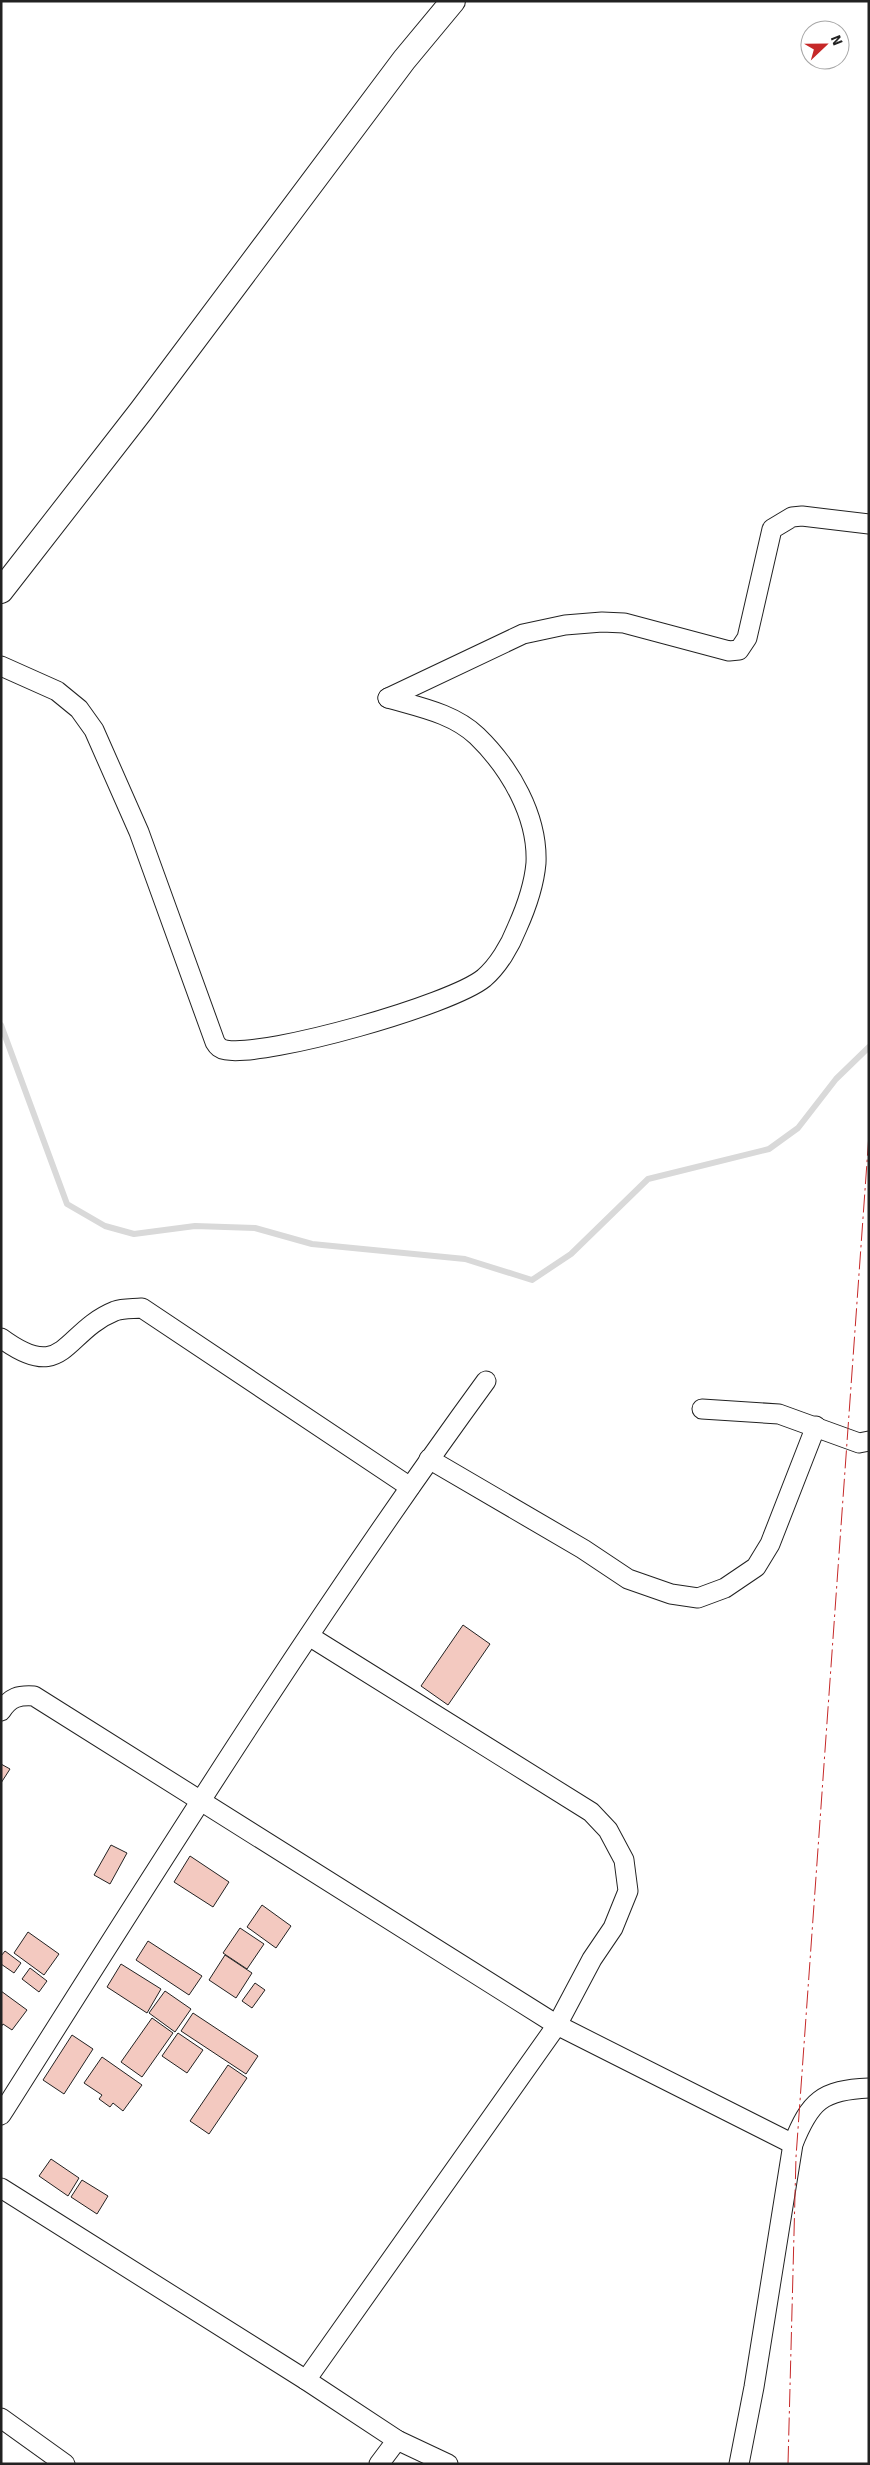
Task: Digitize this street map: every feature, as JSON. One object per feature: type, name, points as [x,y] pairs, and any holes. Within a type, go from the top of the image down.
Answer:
[{"type":"street","points":[[1,591],[141,411],[404,60],[453,1]]},
{"type":"street","points":[[1,666],[58,690],[79,708],[94,730],[139,832],[215,1042],[219,1047],[227,1050],[270,1046],[388,1018],[450,997],[483,978],[500,959],[514,936],[527,905],[536,864],[534,837],[524,806],[508,770],[476,735],[446,716],[388,698],[523,634],[565,626],[602,622],[624,623],[729,651],[739,650],[747,638],[772,529],[792,517],[802,516],[869,524]]},
{"type":"street","points":[[1,1338],[20,1352],[36,1357],[56,1356],[90,1325],[116,1310],[142,1308],[410,1487]]},
{"type":"street","points":[[1,2115],[200,1801],[308,1636],[429,1459],[486,1381]]},
{"type":"street","points":[[702,1409],[779,1414],[859,1443],[869,1441]]},
{"type":"street","points":[[429,1459],[583,1549],[628,1579],[671,1594],[698,1598],[725,1588],[756,1568],[773,1535],[816,1426]]},
{"type":"street","points":[[306,2380],[557,2024],[592,1960],[613,1928],[628,1891],[624,1860],[608,1830],[591,1812],[308,1636]]},
{"type":"street","points":[[1,1711],[7,1701],[19,1695],[34,1696],[557,2024],[793,2144]]},
{"type":"street","points":[[739,2464],[754,2387],[793,2144],[809,2110],[826,2096],[843,2089],[869,2088]]},
{"type":"street","points":[[1,2188],[306,2380],[397,2440],[448,2464]]},
{"type":"street","points":[[1,2418],[65,2464]]},
{"type":"street","points":[[379,2464],[397,2440]]},
{"type":"building","points":[[463,1625],[490,1644],[448,1705],[421,1686]]},
{"type":"building","points":[[1,1764],[10,1769],[1,1783]]},
{"type":"building","points":[[111,1845],[127,1853],[110,1884],[94,1875]]},
{"type":"building","points":[[190,1856],[229,1882],[213,1907],[174,1882]]},
{"type":"building","points":[[262,1905],[291,1926],[276,1948],[247,1927]]},
{"type":"building","points":[[240,1928],[264,1944],[247,1969],[223,1953]]},
{"type":"building","points":[[28,1932],[59,1954],[44,1975],[14,1953]]},
{"type":"building","points":[[148,1941],[202,1976],[189,1995],[136,1960]]},
{"type":"building","points":[[5,1951],[21,1963],[14,1973],[1,1964],[1,1956]]},
{"type":"building","points":[[225,1955],[252,1973],[236,1998],[209,1980]]},
{"type":"building","points":[[121,1964],[161,1989],[147,2013],[107,1987]]},
{"type":"building","points":[[30,1968],[47,1981],[39,1992],[22,1979]]},
{"type":"building","points":[[255,1983],[265,1990],[252,2008],[242,2001]]},
{"type":"building","points":[[1,1991],[27,2010],[12,2030],[3,2024],[1,2027]]},
{"type":"building","points":[[165,1991],[191,2009],[175,2032],[149,2013]]},
{"type":"building","points":[[193,2013],[258,2056],[246,2074],[181,2031]]},
{"type":"building","points":[[152,2018],[173,2033],[142,2077],[121,2062]]},
{"type":"building","points":[[178,2033],[203,2050],[187,2073],[162,2056]]},
{"type":"building","points":[[72,2035],[93,2049],[64,2094],[43,2080]]},
{"type":"building","points":[[102,2057],[142,2085],[123,2111],[113,2103],[110,2107],[99,2099],[102,2095],[84,2083]]},
{"type":"building","points":[[228,2065],[247,2078],[209,2134],[190,2121]]},
{"type":"building","points":[[51,2159],[79,2178],[68,2196],[39,2176]]},
{"type":"building","points":[[82,2180],[108,2196],[97,2214],[71,2197]]},
{"type":"waterway","points":[[1,1025],[67,1204],[105,1226],[134,1234],[195,1226],[255,1228],[312,1244],[465,1259],[532,1280],[571,1254],[648,1179],[769,1149],[798,1128],[836,1079],[869,1047]]},
{"type":"power","points":[[788,2464],[796,2157],[869,1134]]}]
